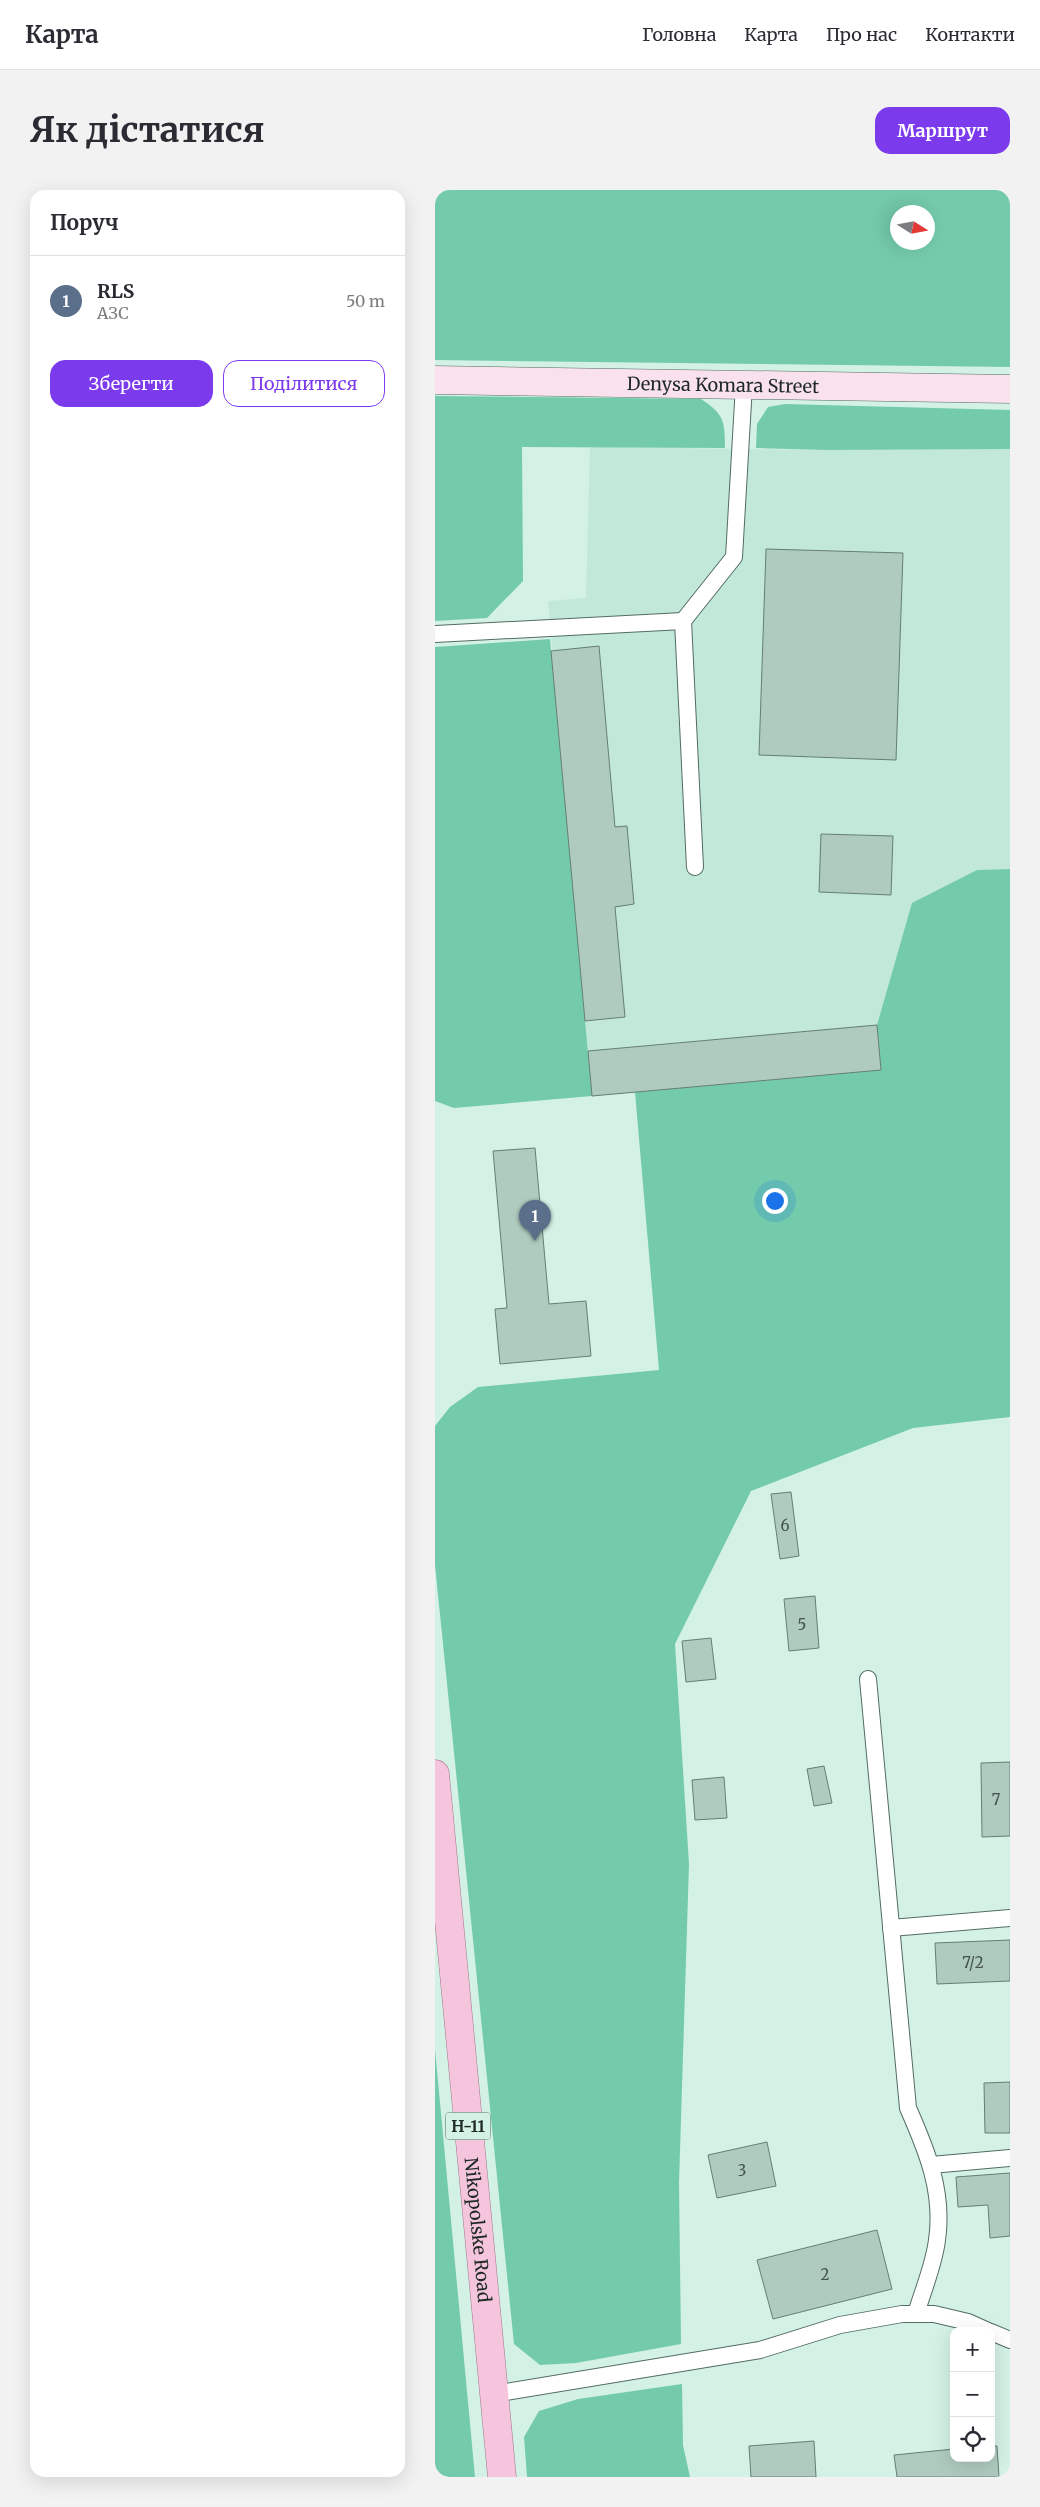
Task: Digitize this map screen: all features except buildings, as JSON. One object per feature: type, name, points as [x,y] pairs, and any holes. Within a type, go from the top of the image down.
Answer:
[{"type":"main road","name":"Nikopolske Road","points":[[435,1774],[502,2477]]},
{"type":"street","name":"Denysa Komara Street","points":[[435,380],[1010,389]]},
{"type":"lane","points":[[695,867],[683,621],[734,557],[744,385]]},
{"type":"lane","points":[[435,634],[683,621]]},
{"type":"lane","points":[[868,1679],[908,2108],[936,2180],[939,2212],[937,2242],[916,2314]]},
{"type":"lane","points":[[891,1928],[1010,1918]]},
{"type":"lane","points":[[931,2165],[1010,2158]]},
{"type":"lane","points":[[494,2394],[760,2350],[840,2325],[902,2314],[934,2314],[968,2322],[980,2327]]},
{"type":"lane","points":[[995,2333],[1010,2340]]},
{"type":"shaded area","points":[[590,447],[828,450],[1010,449],[1010,869],[977,870],[878,1025],[881,1070],[592,1096],[548,601],[586,598]]},
{"type":"green space","points":[[435,190],[1010,190],[1010,367],[435,360]]},
{"type":"green space","points":[[435,396],[701,399],[709,404],[722,419],[725,448],[522,447],[523,581],[487,618],[435,621]]},
{"type":"green space","points":[[785,404],[1010,410],[1010,449],[828,450],[756,448],[757,424],[768,407]]},
{"type":"green space","points":[[550,639],[592,1096],[454,1108],[435,1101],[435,647]]},
{"type":"green space","points":[[1010,869],[1010,1417],[913,1428],[751,1491],[675,1644],[689,1864],[679,2183],[681,2344],[576,2363],[540,2365],[514,2344],[435,1565],[435,1426],[450,1407],[478,1387],[659,1370],[635,1092],[881,1070],[877,1025],[912,903],[977,870]]},
{"type":"green space","points":[[435,2049],[475,2477],[435,2477]]},
{"type":"green space","points":[[682,2384],[683,2445],[690,2477],[527,2477],[524,2437],[539,2411],[578,2399]]},
{"type":"place","name":"RLS","points":[[535,1241]]}]
